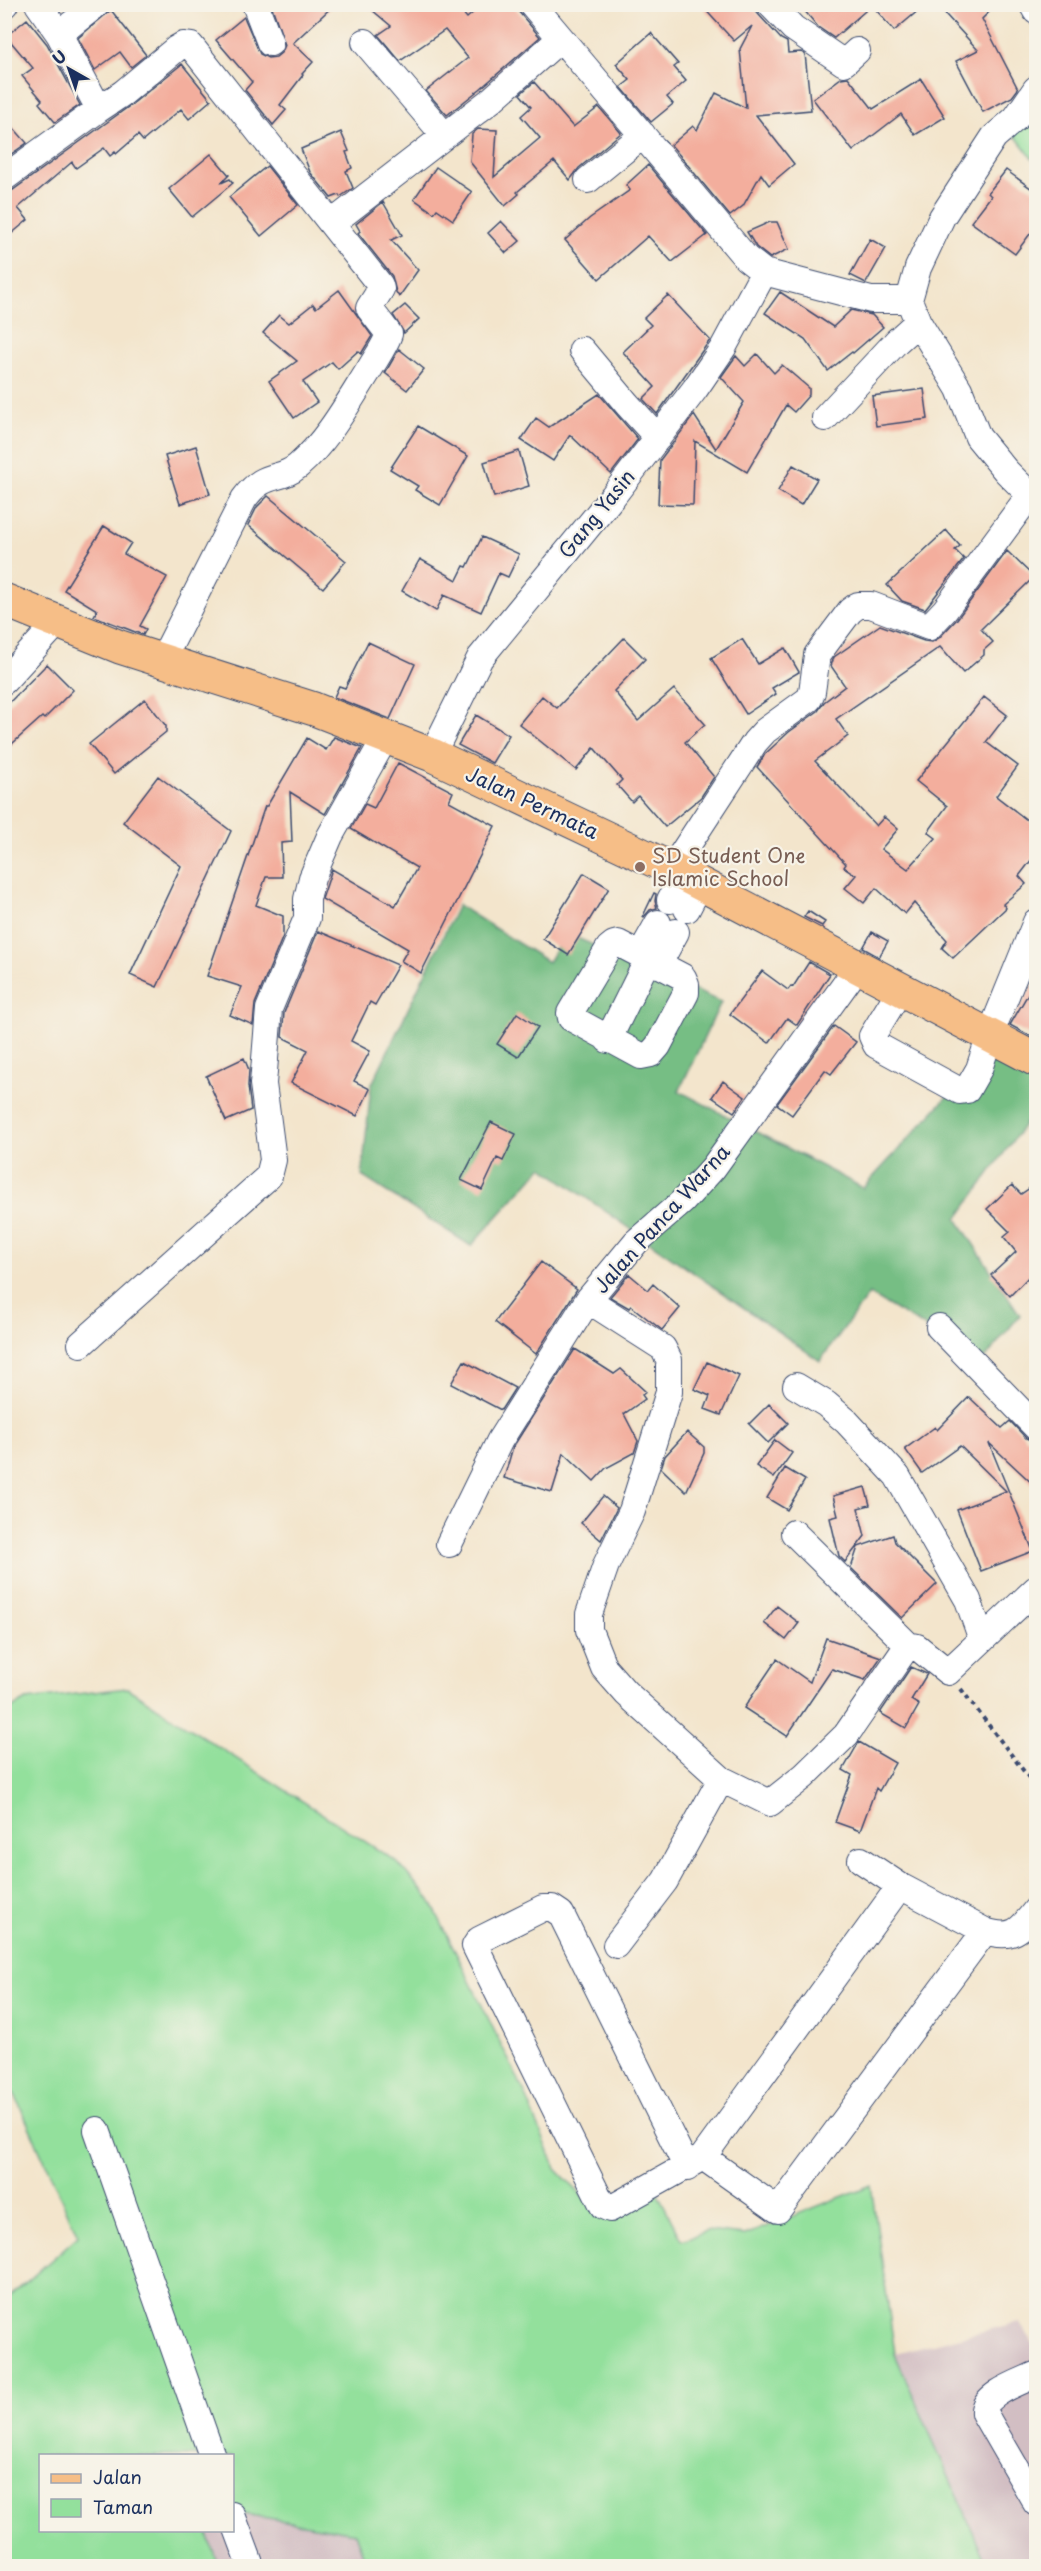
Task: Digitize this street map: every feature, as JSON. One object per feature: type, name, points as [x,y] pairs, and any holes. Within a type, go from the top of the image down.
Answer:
[{"type":"main road","name":"Jalan Permata","points":[[4,600],[57,623],[162,661],[314,709],[432,755],[682,887],[857,968],[1036,1060]]},
{"type":"street","points":[[38,4],[59,34],[99,109]]},
{"type":"street","points":[[59,34],[97,4]]},
{"type":"street","points":[[255,4],[270,43]]},
{"type":"street","points":[[770,4],[793,28],[844,63],[857,51]]},
{"type":"street","points":[[1032,4],[1036,11]]},
{"type":"street","points":[[543,8],[560,39],[746,258],[764,272],[914,311],[959,389],[978,437],[1033,499],[929,627],[871,605],[858,605],[850,611],[817,655],[809,699],[765,731],[755,742],[682,887]]},
{"type":"street","points":[[332,223],[490,101],[560,39]]},
{"type":"street","points":[[365,42],[444,135]]},
{"type":"street","points":[[4,178],[123,93],[183,45],[191,46],[380,285],[381,289],[369,308],[389,336],[327,434],[296,468],[262,480],[244,499],[162,661]]},
{"type":"street","points":[[825,418],[897,340],[914,311],[918,268],[942,217],[994,137],[1016,118],[1036,89]]},
{"type":"street","points":[[588,180],[643,135]]},
{"type":"street","name":"Gang Yasin","points":[[432,755],[471,672],[486,649],[658,438],[723,348],[764,272]]},
{"type":"street","points":[[582,350],[658,438]]},
{"type":"street","points":[[4,681],[57,623]]},
{"type":"street","points":[[81,1344],[269,1176],[273,1160],[263,1084],[269,1009],[307,918],[307,899],[312,878],[330,836],[385,738]]},
{"type":"street","points":[[900,990],[872,1036],[872,1040],[876,1045],[960,1091],[967,1090],[979,1069],[990,1035],[1036,922]]},
{"type":"street","points":[[608,1040],[667,928]]},
{"type":"street","points":[[614,944],[649,960],[683,977],[686,984],[686,993],[658,1046],[651,1054],[641,1056],[573,1020],[570,1013],[614,944]]},
{"type":"street","name":"Jalan Panca Warna","points":[[449,1544],[500,1440],[588,1300],[636,1242],[682,1202],[713,1168],[857,968]]},
{"type":"street","points":[[588,1300],[663,1348],[669,1359],[669,1392],[632,1511],[606,1565],[589,1614],[589,1630],[604,1668],[626,1693],[721,1779],[770,1803],[789,1790],[846,1735],[908,1645]]},
{"type":"street","points":[[939,1327],[1036,1427]]},
{"type":"street","points":[[796,1386],[826,1404],[846,1421],[897,1476],[968,1600],[982,1640]]},
{"type":"street","points":[[794,1533],[908,1645],[917,1647],[948,1672],[1036,1589]]},
{"type":"street","points":[[616,1945],[665,1881],[721,1779]]},
{"type":"street","points":[[861,1860],[900,1886],[985,1931],[1007,1936],[1025,1924],[1036,1910]]},
{"type":"street","points":[[900,1886],[695,2162],[610,2208],[603,2206],[475,1946],[479,1940],[543,1908],[552,1908],[561,1914],[695,2162],[776,2210],[780,2209],[985,1931]]},
{"type":"street","points":[[97,2130],[211,2454]]},
{"type":"street","points":[[1035,2375],[990,2398],[984,2408],[984,2413],[1036,2503]]},
{"type":"street","points":[[234,2520],[251,2566]]},
{"type":"path","points":[[948,1672],[1036,1787]]},
{"type":"shaded area","points":[[1019,2322],[1036,2349],[1036,2566],[988,2566],[895,2354]]},
{"type":"shaded area","points":[[234,2512],[356,2533],[367,2566],[218,2566],[207,2532],[234,2532]]},
{"type":"green space","points":[[1036,99],[1036,163],[1010,129]]},
{"type":"green space","points":[[458,905],[548,962],[566,933],[721,1002],[679,1091],[863,1188],[992,1048],[1036,1070],[1036,1108],[957,1219],[1020,1315],[983,1361],[869,1294],[820,1361],[542,1167],[471,1246],[362,1176],[371,1086]]},
{"type":"green space","points":[[127,1688],[397,1862],[430,1900],[524,2091],[556,2169],[598,2212],[654,2186],[682,2240],[707,2231],[745,2235],[871,2185],[895,2354],[988,2566],[367,2566],[355,2533],[234,2512],[234,2454],[39,2454],[39,2532],[207,2532],[218,2566],[5,2566],[4,2302],[78,2236],[15,2095],[5,2084],[5,1712],[26,1700]]},
{"type":"building","points":[[271,4],[335,4],[293,43],[313,62],[280,105],[286,110],[273,125],[245,90],[252,82],[216,40],[244,17],[260,54],[268,58],[276,57],[285,45]]},
{"type":"building","points":[[365,4],[455,4],[467,18],[483,4],[512,4],[540,37],[447,115],[426,91],[468,58],[445,30],[400,61],[378,35],[391,26]]},
{"type":"building","points":[[700,4],[749,4],[781,39],[787,42],[788,53],[805,54],[811,110],[756,115],[794,164],[769,185],[761,174],[743,206],[730,216],[671,145],[693,126],[697,130],[716,93],[746,108],[740,49],[752,26],[734,41]]},
{"type":"building","points":[[799,4],[926,4],[894,31],[872,5],[834,38],[818,27]]},
{"type":"building","points":[[936,4],[997,4],[982,19],[1018,89],[1012,97],[983,112],[956,61],[978,50]]},
{"type":"building","points":[[111,10],[146,55],[131,67],[120,52],[95,70],[78,38]]},
{"type":"building","points":[[27,19],[47,44],[80,105],[55,122],[39,103],[42,100],[22,76],[33,68],[6,36]]},
{"type":"building","points":[[651,33],[678,64],[674,67],[686,81],[667,97],[673,104],[651,122],[621,87],[630,80],[616,64]]},
{"type":"building","points":[[182,64],[211,100],[189,119],[181,109],[143,141],[138,135],[116,154],[115,152],[110,156],[104,148],[76,168],[72,162],[18,208],[28,220],[4,240],[4,193],[13,190],[131,105]]},
{"type":"building","points":[[848,77],[873,109],[921,79],[945,117],[915,135],[901,114],[853,151],[813,99],[841,78]]},
{"type":"building","points":[[534,82],[573,127],[599,107],[621,133],[579,168],[570,180],[554,161],[517,192],[519,194],[505,206],[470,162],[472,134],[478,129],[497,130],[494,177],[540,138],[521,116],[531,107],[520,94]]},
{"type":"building","points":[[4,117],[27,143],[4,159]]},
{"type":"building","points":[[341,132],[349,151],[346,152],[352,168],[346,171],[353,188],[340,197],[339,195],[331,198],[310,172],[301,149]]},
{"type":"building","points":[[211,154],[229,175],[221,183],[230,179],[233,183],[192,217],[169,189]]},
{"type":"building","points":[[648,165],[707,235],[672,262],[648,236],[599,279],[565,240],[590,218],[630,190],[626,185]]},
{"type":"building","points":[[267,166],[298,205],[261,236],[229,197]]},
{"type":"building","points":[[436,167],[472,192],[453,220],[437,209],[434,213],[414,199]]},
{"type":"building","points":[[1006,170],[1036,192],[1036,226],[1015,254],[971,222],[991,196],[988,193]]},
{"type":"building","points":[[383,202],[402,235],[391,240],[418,270],[399,297],[392,276],[358,233],[360,231],[356,224]]},
{"type":"building","points":[[501,221],[520,241],[506,253],[488,233]]},
{"type":"building","points":[[770,222],[777,222],[789,249],[770,258],[756,247],[747,232]]},
{"type":"building","points":[[870,239],[886,248],[866,283],[850,275]]},
{"type":"building","points":[[339,290],[372,336],[361,354],[358,351],[338,369],[332,362],[303,382],[317,402],[294,418],[269,381],[297,361],[263,333],[279,315],[289,323],[313,304],[316,308]]},
{"type":"building","points":[[780,292],[833,327],[851,310],[872,315],[883,327],[828,371],[805,339],[765,313]]},
{"type":"building","points":[[668,295],[710,340],[657,414],[643,399],[655,387],[623,352],[651,325],[644,318]]},
{"type":"building","points":[[405,305],[419,319],[404,333],[393,315]]},
{"type":"building","points":[[399,349],[424,369],[407,390],[385,373]]},
{"type":"building","points":[[757,354],[774,373],[782,365],[809,388],[809,395],[794,412],[786,405],[747,472],[695,441],[693,505],[658,504],[660,460],[694,415],[716,449],[744,402],[721,377],[736,356],[745,366]]},
{"type":"building","points":[[924,389],[928,419],[876,426],[872,396]]},
{"type":"building","points":[[599,394],[638,439],[611,474],[570,435],[553,461],[521,440],[536,418],[549,427]]},
{"type":"building","points":[[418,426],[468,456],[440,505],[415,490],[418,486],[390,469]]},
{"type":"building","points":[[196,446],[210,494],[180,504],[165,456]]},
{"type":"building","points":[[519,451],[529,486],[494,497],[484,462]]},
{"type":"building","points":[[793,465],[817,479],[801,505],[778,491]]},
{"type":"building","points":[[268,496],[346,561],[323,588],[248,525],[257,507]]},
{"type":"building","points":[[104,526],[131,543],[124,554],[167,577],[140,626],[146,629],[143,635],[94,616],[97,610],[64,590]]},
{"type":"building","points":[[946,530],[960,546],[955,550],[964,559],[925,609],[902,601],[887,585]]},
{"type":"building","points":[[482,537],[519,554],[508,577],[499,573],[481,612],[444,595],[436,611],[402,591],[420,559],[457,580],[464,566],[467,567]]},
{"type":"building","points":[[1007,551],[1034,577],[981,629],[993,642],[984,650],[984,655],[963,673],[940,647],[836,719],[848,736],[815,761],[876,826],[884,817],[898,829],[881,849],[908,869],[936,838],[928,832],[947,806],[916,781],[984,697],[1007,715],[986,742],[1018,766],[996,796],[1036,827],[1036,854],[1019,876],[1026,884],[1003,904],[1006,908],[953,958],[942,948],[947,940],[914,903],[905,914],[876,888],[864,903],[845,888],[856,875],[844,867],[846,864],[757,767],[765,754],[845,686],[831,666],[834,657],[880,625],[924,641],[932,642],[939,638],[957,619]]},
{"type":"building","points":[[624,638],[645,659],[614,691],[638,721],[674,689],[705,724],[685,742],[714,777],[701,797],[665,827],[638,796],[632,802],[617,785],[622,780],[594,748],[576,770],[519,724],[542,696],[557,708]]},
{"type":"building","points":[[742,639],[758,664],[785,648],[799,672],[772,688],[776,694],[746,714],[711,658]]},
{"type":"building","points":[[368,642],[415,664],[390,719],[334,697],[339,686],[345,688]]},
{"type":"building","points":[[47,664],[73,690],[44,719],[42,717],[4,751],[4,708]]},
{"type":"building","points":[[145,699],[166,726],[166,732],[114,774],[89,744]]},
{"type":"building","points":[[476,715],[509,735],[492,763],[458,745]]},
{"type":"building","points":[[334,737],[362,748],[325,814],[290,792],[292,842],[281,843],[282,877],[266,877],[256,905],[283,916],[283,936],[255,1004],[253,1025],[230,1015],[242,987],[207,976],[265,806],[307,738],[326,750]]},
{"type":"building","points":[[398,763],[453,792],[449,801],[495,826],[421,973],[401,961],[408,949],[322,899],[332,869],[395,906],[417,868],[351,829],[365,804],[374,808]]},
{"type":"building","points":[[158,776],[231,831],[157,987],[130,975],[181,866],[123,822]]},
{"type":"building","points":[[584,873],[609,888],[568,955],[543,939]]},
{"type":"building","points":[[654,893],[657,908],[650,910],[644,917],[643,916]]},
{"type":"building","points":[[808,911],[825,922],[822,926],[804,917]]},
{"type":"building","points":[[318,931],[398,965],[375,1005],[370,1002],[351,1041],[370,1051],[354,1081],[370,1089],[357,1116],[291,1083],[308,1050],[282,1037],[284,1013]]},
{"type":"building","points":[[872,932],[888,941],[879,957],[863,948]]},
{"type":"building","points":[[809,962],[830,974],[797,1025],[787,1018],[769,1043],[730,1014],[762,971],[788,990],[791,986],[793,987]]},
{"type":"building","points":[[1036,980],[1036,1039],[1010,1025]]},
{"type":"building","points":[[517,1013],[538,1027],[518,1057],[497,1044]]},
{"type":"building","points":[[834,1026],[856,1042],[831,1074],[825,1070],[792,1115],[777,1104]]},
{"type":"building","points":[[244,1058],[249,1070],[251,1110],[226,1121],[206,1076]]},
{"type":"building","points":[[723,1081],[745,1097],[734,1112],[712,1097]]},
{"type":"building","points":[[491,1122],[516,1134],[503,1161],[497,1158],[482,1190],[461,1180]]},
{"type":"building","points":[[1036,1184],[1036,1269],[1010,1296],[991,1275],[1016,1252],[1004,1237],[1010,1232],[987,1209],[1012,1185],[1021,1194]]},
{"type":"building","points":[[541,1262],[577,1289],[536,1354],[495,1322]]},
{"type":"building","points":[[629,1274],[648,1290],[653,1284],[680,1308],[662,1330],[631,1306],[629,1308],[610,1297]]},
{"type":"building","points":[[575,1349],[614,1374],[621,1369],[646,1392],[642,1395],[645,1399],[624,1414],[638,1441],[634,1453],[606,1468],[594,1481],[564,1453],[552,1492],[504,1478],[513,1447]]},
{"type":"building","points":[[464,1361],[515,1388],[501,1410],[451,1384]]},
{"type":"building","points":[[707,1362],[739,1376],[721,1415],[705,1409],[710,1396],[694,1389]]},
{"type":"building","points":[[969,1397],[1002,1428],[1010,1421],[1026,1438],[1036,1442],[1036,1487],[989,1443],[1033,1551],[981,1571],[957,1510],[1006,1491],[960,1446],[922,1473],[905,1449],[935,1427],[937,1430]]},
{"type":"building","points":[[769,1404],[788,1423],[768,1443],[749,1424]]},
{"type":"building","points":[[687,1432],[704,1447],[704,1453],[686,1492],[661,1468],[665,1456]]},
{"type":"building","points":[[775,1440],[792,1453],[774,1478],[756,1466]]},
{"type":"building","points":[[785,1468],[805,1480],[787,1510],[767,1498]]},
{"type":"building","points":[[865,1487],[870,1505],[858,1508],[865,1536],[845,1562],[839,1556],[830,1518],[838,1516],[833,1496]]},
{"type":"building","points":[[603,1496],[617,1508],[601,1540],[581,1523]]},
{"type":"building","points":[[893,1535],[895,1542],[937,1584],[902,1618],[851,1568],[858,1547]]},
{"type":"building","points":[[777,1606],[799,1623],[786,1640],[764,1623]]},
{"type":"building","points":[[826,1638],[881,1657],[865,1680],[832,1669],[787,1736],[744,1708],[777,1659],[810,1682]]},
{"type":"building","points":[[911,1667],[927,1674],[911,1700],[919,1705],[906,1728],[880,1713]]},
{"type":"building","points":[[859,1742],[895,1763],[879,1791],[876,1788],[860,1831],[835,1822],[852,1775],[843,1770]]},
{"type":"place","name":"SD Student One Islamic School","points":[[640,867]]}]
